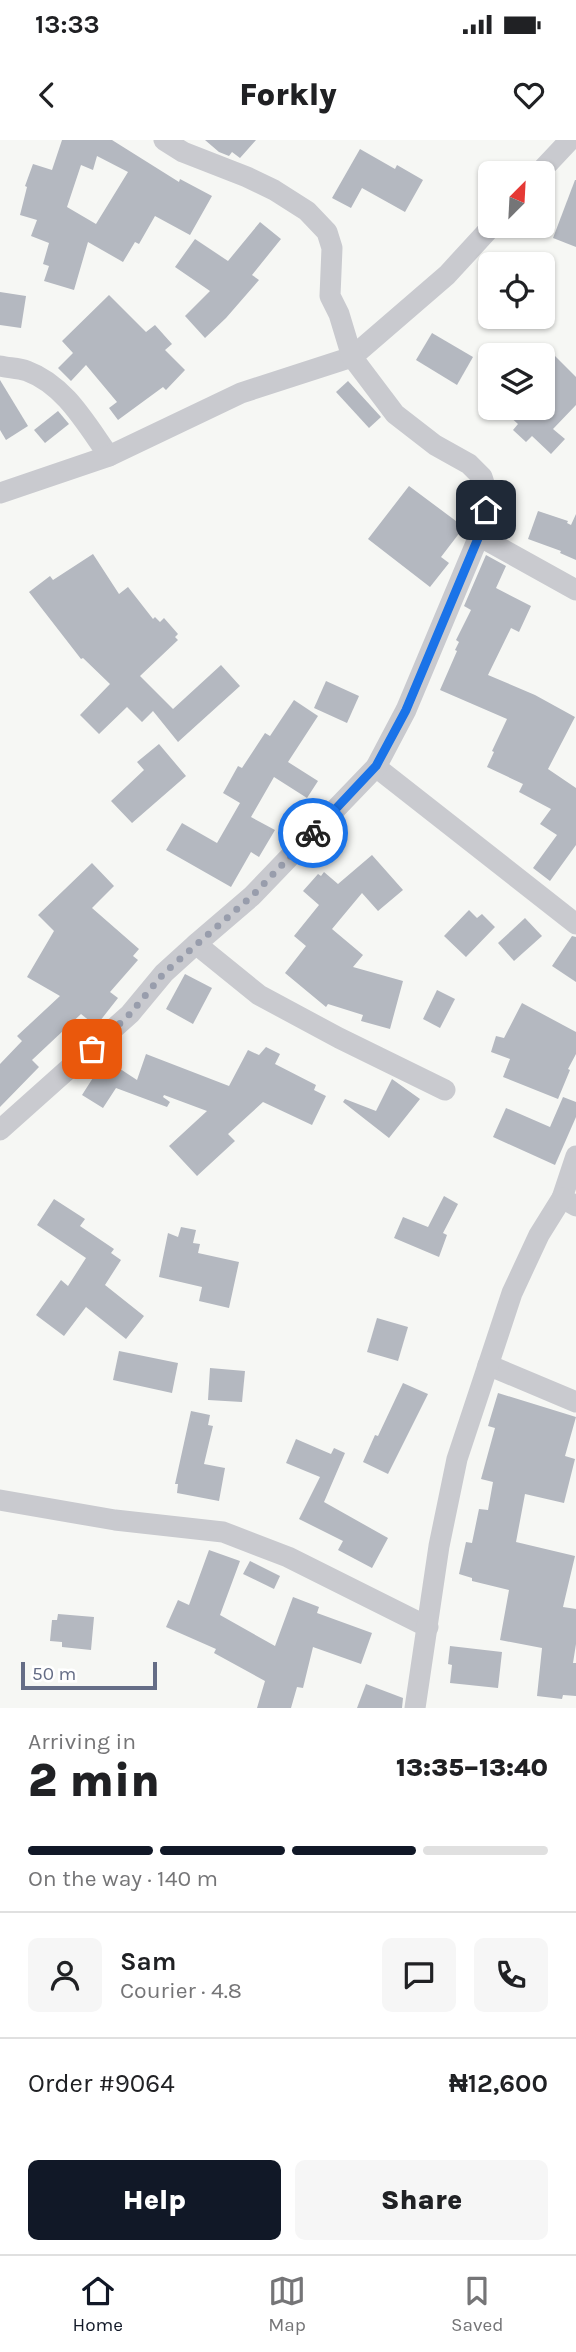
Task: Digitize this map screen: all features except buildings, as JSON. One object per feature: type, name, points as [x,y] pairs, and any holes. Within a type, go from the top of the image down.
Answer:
[{"type":"street","points":[[0,1130],[130,1014],[164,973],[196,943],[252,896],[376,766],[406,710],[479,536],[486,510],[487,493],[482,477],[469,464],[435,445],[395,414],[352,357],[339,314],[330,296],[331,248],[327,232],[307,211],[274,190],[183,152],[164,140]]},
{"type":"street","points":[[550,161],[570,140]]},
{"type":"street","points":[[0,493],[108,456],[241,393],[352,357],[447,275],[481,238]]},
{"type":"street","points":[[0,366],[26,371],[49,382],[71,402],[108,456]]},
{"type":"street","points":[[479,536],[576,590]]},
{"type":"street","points":[[376,766],[576,924]]},
{"type":"street","points":[[196,943],[259,995],[339,1038],[446,1090]]},
{"type":"street","points":[[415,1708],[439,1546],[457,1459],[512,1293],[539,1235],[569,1202],[576,1156]]},
{"type":"street","points":[[488,1365],[576,1402]]},
{"type":"street","points":[[0,1500],[115,1520],[223,1532],[288,1557],[428,1627]]},
{"type":"way so far","points":[[92,1049],[130,1014],[164,973],[252,896],[313,833]]},
{"type":"route","points":[[313,833],[376,766],[406,710],[479,536],[486,510]]}]
